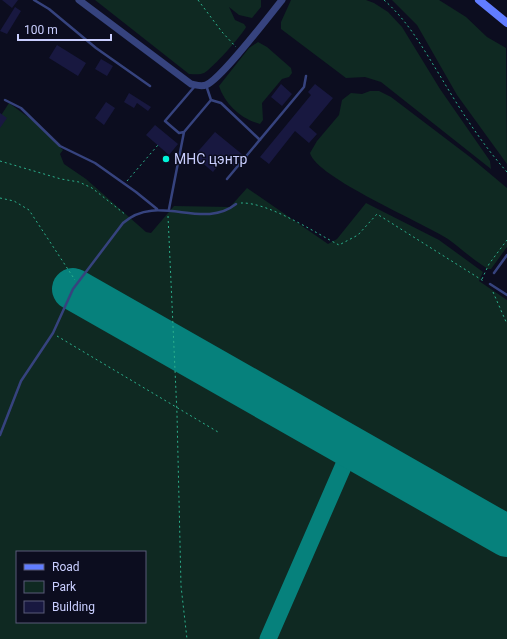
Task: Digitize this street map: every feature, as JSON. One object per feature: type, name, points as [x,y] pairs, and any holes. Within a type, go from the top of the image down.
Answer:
[{"type":"main road","points":[[479,0],[507,24]]},
{"type":"street","points":[[79,0],[191,84],[195,85],[206,85],[223,70],[282,0]]},
{"type":"lane","points":[[34,0],[49,9],[96,48],[150,86]]},
{"type":"lane","points":[[227,179],[304,87],[306,76]]},
{"type":"lane","points":[[184,132],[179,133],[165,121],[195,85]]},
{"type":"lane","points":[[206,85],[211,100]]},
{"type":"lane","points":[[5,100],[21,108],[60,146],[96,163],[157,210]]},
{"type":"lane","points":[[211,100],[221,103],[260,140]]},
{"type":"lane","points":[[169,210],[184,132],[211,100]]},
{"type":"lane","points":[[0,435],[21,381],[53,334],[68,299],[77,284],[123,223],[129,218],[142,212],[169,210],[214,214],[229,210],[236,204]]},
{"type":"lane","points":[[494,273],[507,255]]},
{"type":"lane","points":[[490,284],[507,295]]},
{"type":"path","points":[[198,0],[222,32],[239,51]]},
{"type":"path","points":[[384,0],[406,23],[455,101],[485,145],[507,172]]},
{"type":"path","points":[[125,184],[158,145]]},
{"type":"path","points":[[0,161],[62,179],[79,182],[92,188],[129,218]]},
{"type":"path","points":[[0,198],[14,201],[29,210],[77,284]]},
{"type":"path","points":[[236,204],[252,203],[277,213],[339,245],[358,235],[377,214],[490,284],[507,324]]},
{"type":"path","points":[[169,210],[177,407],[181,586],[187,639]]},
{"type":"path","points":[[482,280],[489,264],[507,240]]},
{"type":"path","points":[[53,334],[218,432]]},
{"type":"green space","points":[[95,0],[261,0],[261,7],[252,18],[239,15],[229,7],[235,20],[244,24],[246,27],[227,51],[208,70],[201,74],[189,74]]},
{"type":"green space","points":[[291,0],[366,0],[388,12],[402,27],[440,89],[490,161],[491,169],[381,82],[365,77],[346,78],[281,29],[281,22]]},
{"type":"green space","points":[[392,0],[439,0],[466,17],[487,37],[506,48],[507,164],[457,95],[417,25]]},
{"type":"green space","points":[[258,42],[267,47],[291,68],[292,73],[289,77],[282,79],[262,103],[263,120],[260,124],[240,115],[225,99],[219,86],[249,48]]},
{"type":"green space","points":[[370,91],[379,91],[391,97],[470,157],[507,188],[507,247],[491,269],[488,269],[435,231],[372,199],[331,175],[317,163],[310,153],[317,141],[339,115],[342,100],[351,93],[362,94]]},
{"type":"green space","points":[[9,103],[32,120],[63,150],[60,154],[64,164],[86,179],[146,232],[151,233],[174,206],[230,207],[247,188],[328,244],[337,239],[366,203],[439,240],[483,272],[479,281],[507,300],[507,639],[0,639],[0,117]]},
{"type":"building","points":[[2,0],[18,0],[12,8]]},
{"type":"building","points":[[15,7],[21,11],[7,34],[0,31]]},
{"type":"building","points":[[57,45],[86,63],[78,76],[49,58]]},
{"type":"building","points":[[101,59],[113,66],[107,76],[95,69]]},
{"type":"building","points":[[281,84],[292,94],[282,106],[271,97]]},
{"type":"building","points":[[315,84],[333,98],[309,127],[317,134],[309,143],[295,131],[269,164],[260,157],[311,95],[308,92]]},
{"type":"building","points":[[129,93],[151,107],[148,111],[137,103],[134,108],[124,102]]},
{"type":"building","points":[[106,102],[115,108],[104,125],[95,118]]},
{"type":"building","points":[[0,113],[7,118],[0,128]]},
{"type":"building","points":[[155,125],[178,144],[169,155],[146,135]]},
{"type":"building","points":[[215,132],[243,155],[234,166],[224,158],[213,172],[194,156]]},
{"type":"taxiway","points":[[268,639],[346,460],[358,451]]},
{"type":"runway","points":[[73,289],[507,536]]},
{"type":"place","name":"МНС цэнтр","points":[[166,159]]}]
